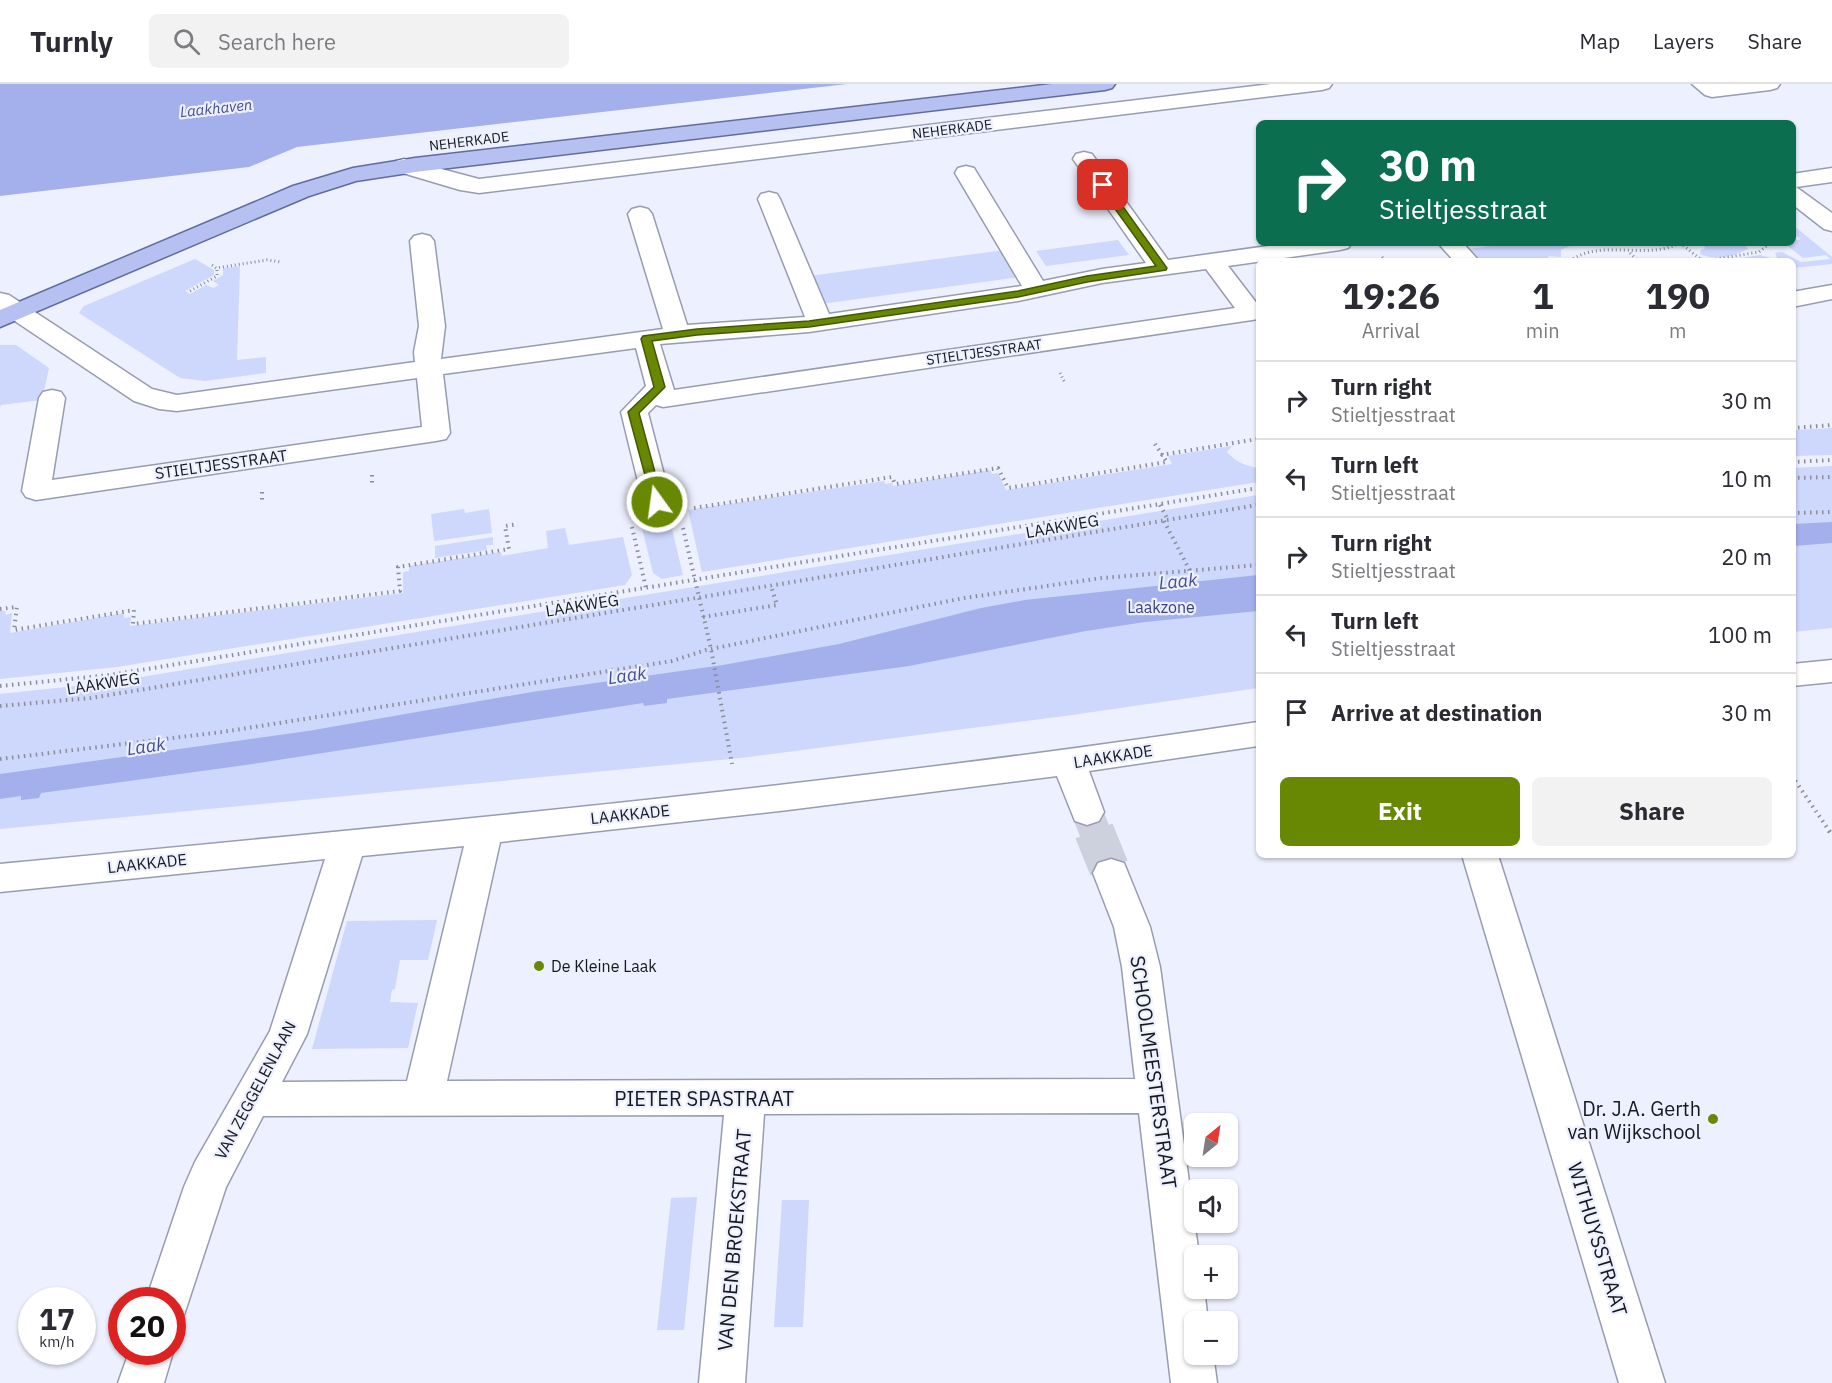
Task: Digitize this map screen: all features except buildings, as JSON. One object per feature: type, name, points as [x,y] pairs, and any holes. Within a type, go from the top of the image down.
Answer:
[{"type":"main road","name":"NEHERKADE","points":[[334,159],[962,84]]},
{"type":"main road","name":"NEHERKADE","points":[[8,302],[301,190],[353,175],[404,166],[1105,84]]},
{"type":"street","name":"NEHERKADE","points":[[404,166],[468,185],[479,186],[1322,84]]},
{"type":"street","points":[[1702,84],[1712,91],[1770,84]]},
{"type":"street","points":[[1084,159],[1162,268]]},
{"type":"street","points":[[966,173],[1037,291]]},
{"type":"street","points":[[1796,180],[1832,176]]},
{"type":"street","points":[[1796,196],[1832,224]]},
{"type":"street","points":[[769,198],[820,322]]},
{"type":"street","points":[[640,214],[677,334]]},
{"type":"street","name":"STIELTJESSTRAAT","points":[[52,398],[36,491],[436,433],[428,347],[432,326],[422,241]]},
{"type":"street","points":[[8,302],[143,395],[159,401],[195,401],[677,334],[820,322],[1037,291],[1087,279],[1319,246]]},
{"type":"street","points":[[1453,246],[1464,258]]},
{"type":"street","name":"STIELTJESSTRAAT","points":[[660,387],[663,399],[1252,314],[1212,261]]},
{"type":"street","points":[[1796,299],[1832,292]]},
{"type":"street","points":[[646,339],[660,387],[634,412],[668,506]]},
{"type":"street","points":[[1796,675],[1832,671]]},
{"type":"street","name":"LAAKKADE","points":[[0,878],[718,806],[1069,763],[1256,734]]},
{"type":"street","points":[[1069,763],[1087,812]]},
{"type":"street","points":[[423,1099],[485,829]]},
{"type":"street","name":"VAN ZEGGELENLAAN","points":[[172,1287],[205,1187],[228,1139],[278,1053],[293,1021],[348,843]]},
{"type":"street","name":"WITHUYSSTRAAT","points":[[1481,858],[1642,1383]]},
{"type":"street","name":"SCHOOLMEESTERSTRAAT","points":[[1111,873],[1132,927],[1138,953],[1194,1383]]},
{"type":"street","name":"PIETER SPASTRAAT","points":[[250,1099],[1158,1096]]},
{"type":"street","name":"VAN DEN BROEKSTRAAT","points":[[722,1383],[745,1098]]},
{"type":"street","points":[[141,1383],[147,1365]]},
{"type":"path","points":[[1573,258],[1576,254],[1590,251],[1629,253],[1673,246]]},
{"type":"path","points":[[1684,246],[1699,258]]},
{"type":"path","points":[[1722,258],[1759,252],[1766,246]]},
{"type":"path","points":[[1629,253],[1635,258]]},
{"type":"path","points":[[189,291],[217,276],[218,269],[216,268]]},
{"type":"path","points":[[1796,428],[1832,425]]},
{"type":"path","points":[[1161,454],[1256,440]]},
{"type":"path","points":[[718,806],[717,788],[733,762],[699,598],[668,506],[892,477],[895,484],[998,468],[1008,488],[1167,462],[1155,444]]},
{"type":"path","points":[[1796,462],[1832,460]]},
{"type":"path","points":[[1796,478],[1832,477]]},
{"type":"path","name":"LAAKWEG","points":[[0,686],[111,675],[1256,488]]},
{"type":"path","points":[[1160,504],[1190,571]]},
{"type":"path","name":"LAAKWEG","points":[[0,706],[91,698],[1256,505]]},
{"type":"path","points":[[1796,513],[1832,512]]},
{"type":"path","points":[[630,518],[646,588]]},
{"type":"path","points":[[0,609],[17,607],[14,630],[134,610],[134,624],[400,591],[398,567],[509,549],[505,526],[518,524]]},
{"type":"path","points":[[0,759],[222,732],[672,661],[711,650],[877,618],[964,598],[1082,580],[1256,565]]},
{"type":"path","points":[[703,617],[777,605],[771,586]]},
{"type":"path","points":[[1796,782],[1832,835]]},
{"type":"green space","points":[[1796,227],[1832,257],[1832,264],[1796,268],[1796,259],[1801,262],[1830,259],[1826,255],[1803,258],[1788,246],[1796,246],[1796,240],[1801,239],[1796,235]]},
{"type":"green space","points":[[1118,240],[1129,255],[1046,266],[1036,251]]},
{"type":"green space","points":[[1490,246],[1570,246],[1561,250],[1561,257],[1549,256],[1548,258],[1477,258],[1469,249]]},
{"type":"green space","points":[[1704,246],[1746,246],[1748,249],[1731,256],[1712,257],[1700,254],[1701,250],[1706,248]]},
{"type":"green space","points":[[1005,250],[1020,277],[821,304],[809,276]]},
{"type":"green space","points":[[1782,252],[1793,258],[1776,258],[1775,253]]},
{"type":"green space","points":[[1760,255],[1770,258],[1742,258]]},
{"type":"green space","points":[[195,259],[214,270],[214,275],[185,291],[190,294],[206,285],[213,288],[219,285],[213,281],[223,275],[223,268],[240,266],[237,360],[266,357],[266,373],[205,381],[180,378],[79,313],[84,306]]},
{"type":"green space","points":[[0,345],[16,345],[49,368],[42,400],[1,405],[0,408]]},
{"type":"green space","points":[[1832,428],[1832,455],[1796,456],[1796,430]]},
{"type":"green space","points":[[1232,446],[1227,452],[1230,455],[1241,463],[1256,468],[1256,482],[702,572],[688,510],[884,481],[885,484],[892,483],[893,486],[990,470],[992,474],[998,473],[1006,490],[1172,464],[1168,456]]},
{"type":"green space","points":[[1832,466],[1832,628],[1796,632],[1796,468]]},
{"type":"green space","name":"Laakzone","points":[[1256,495],[1256,688],[741,758],[0,829],[0,694],[104,683]]},
{"type":"green space","points":[[464,509],[465,513],[489,509],[492,533],[434,541],[431,514]]},
{"type":"green space","points":[[668,512],[683,575],[662,579],[653,573],[639,516]]},
{"type":"green space","points":[[565,528],[569,545],[623,537],[632,575],[625,585],[117,667],[0,679],[0,611],[5,611],[6,615],[12,613],[10,633],[124,613],[124,618],[131,617],[130,626],[403,593],[403,572],[409,571],[409,566],[501,552],[502,556],[548,548],[546,531]]},
{"type":"green space","points":[[493,537],[493,545],[486,545],[487,550],[435,558],[435,546]]},
{"type":"green space","points":[[437,920],[428,960],[400,960],[395,989],[392,990],[390,1002],[418,1003],[408,1048],[312,1049],[347,921]]},
{"type":"green space","points":[[697,1197],[684,1330],[657,1330],[671,1198]]},
{"type":"green space","points":[[782,1200],[809,1200],[803,1327],[774,1327]]},
{"type":"water","name":"Laakhaven","points":[[0,84],[847,84],[297,147],[249,167],[0,196]]},
{"type":"water","points":[[1832,522],[1832,543],[1796,546],[1796,524]]},
{"type":"water","points":[[1256,575],[1256,611],[1145,622],[1086,631],[909,666],[667,699],[667,703],[644,706],[643,703],[253,764],[41,793],[39,798],[21,800],[21,796],[0,799],[0,774],[308,731],[532,692],[723,665],[839,644],[981,608],[1025,600]]},
{"type":"tunnel","points":[[1087,812],[1095,832]]},
{"type":"tunnel","points":[[1094,831],[1111,873]]},
{"type":"place","name":"De Kleine Laak","points":[[539,966]]},
{"type":"place","name":"Dr. J.A. Gerth van Wijkschool","points":[[1713,1119]]},
{"type":"route","points":[[657,502],[634,412],[660,387],[646,339],[697,332],[809,324],[1018,294],[1087,279],[1162,268],[1103,185]]},
{"type":"water label","name":"Laak","points":[[1178,581]]},
{"type":"water label","name":"Laak","points":[[627,675]]},
{"type":"water label","name":"Laak","points":[[146,746]]}]
